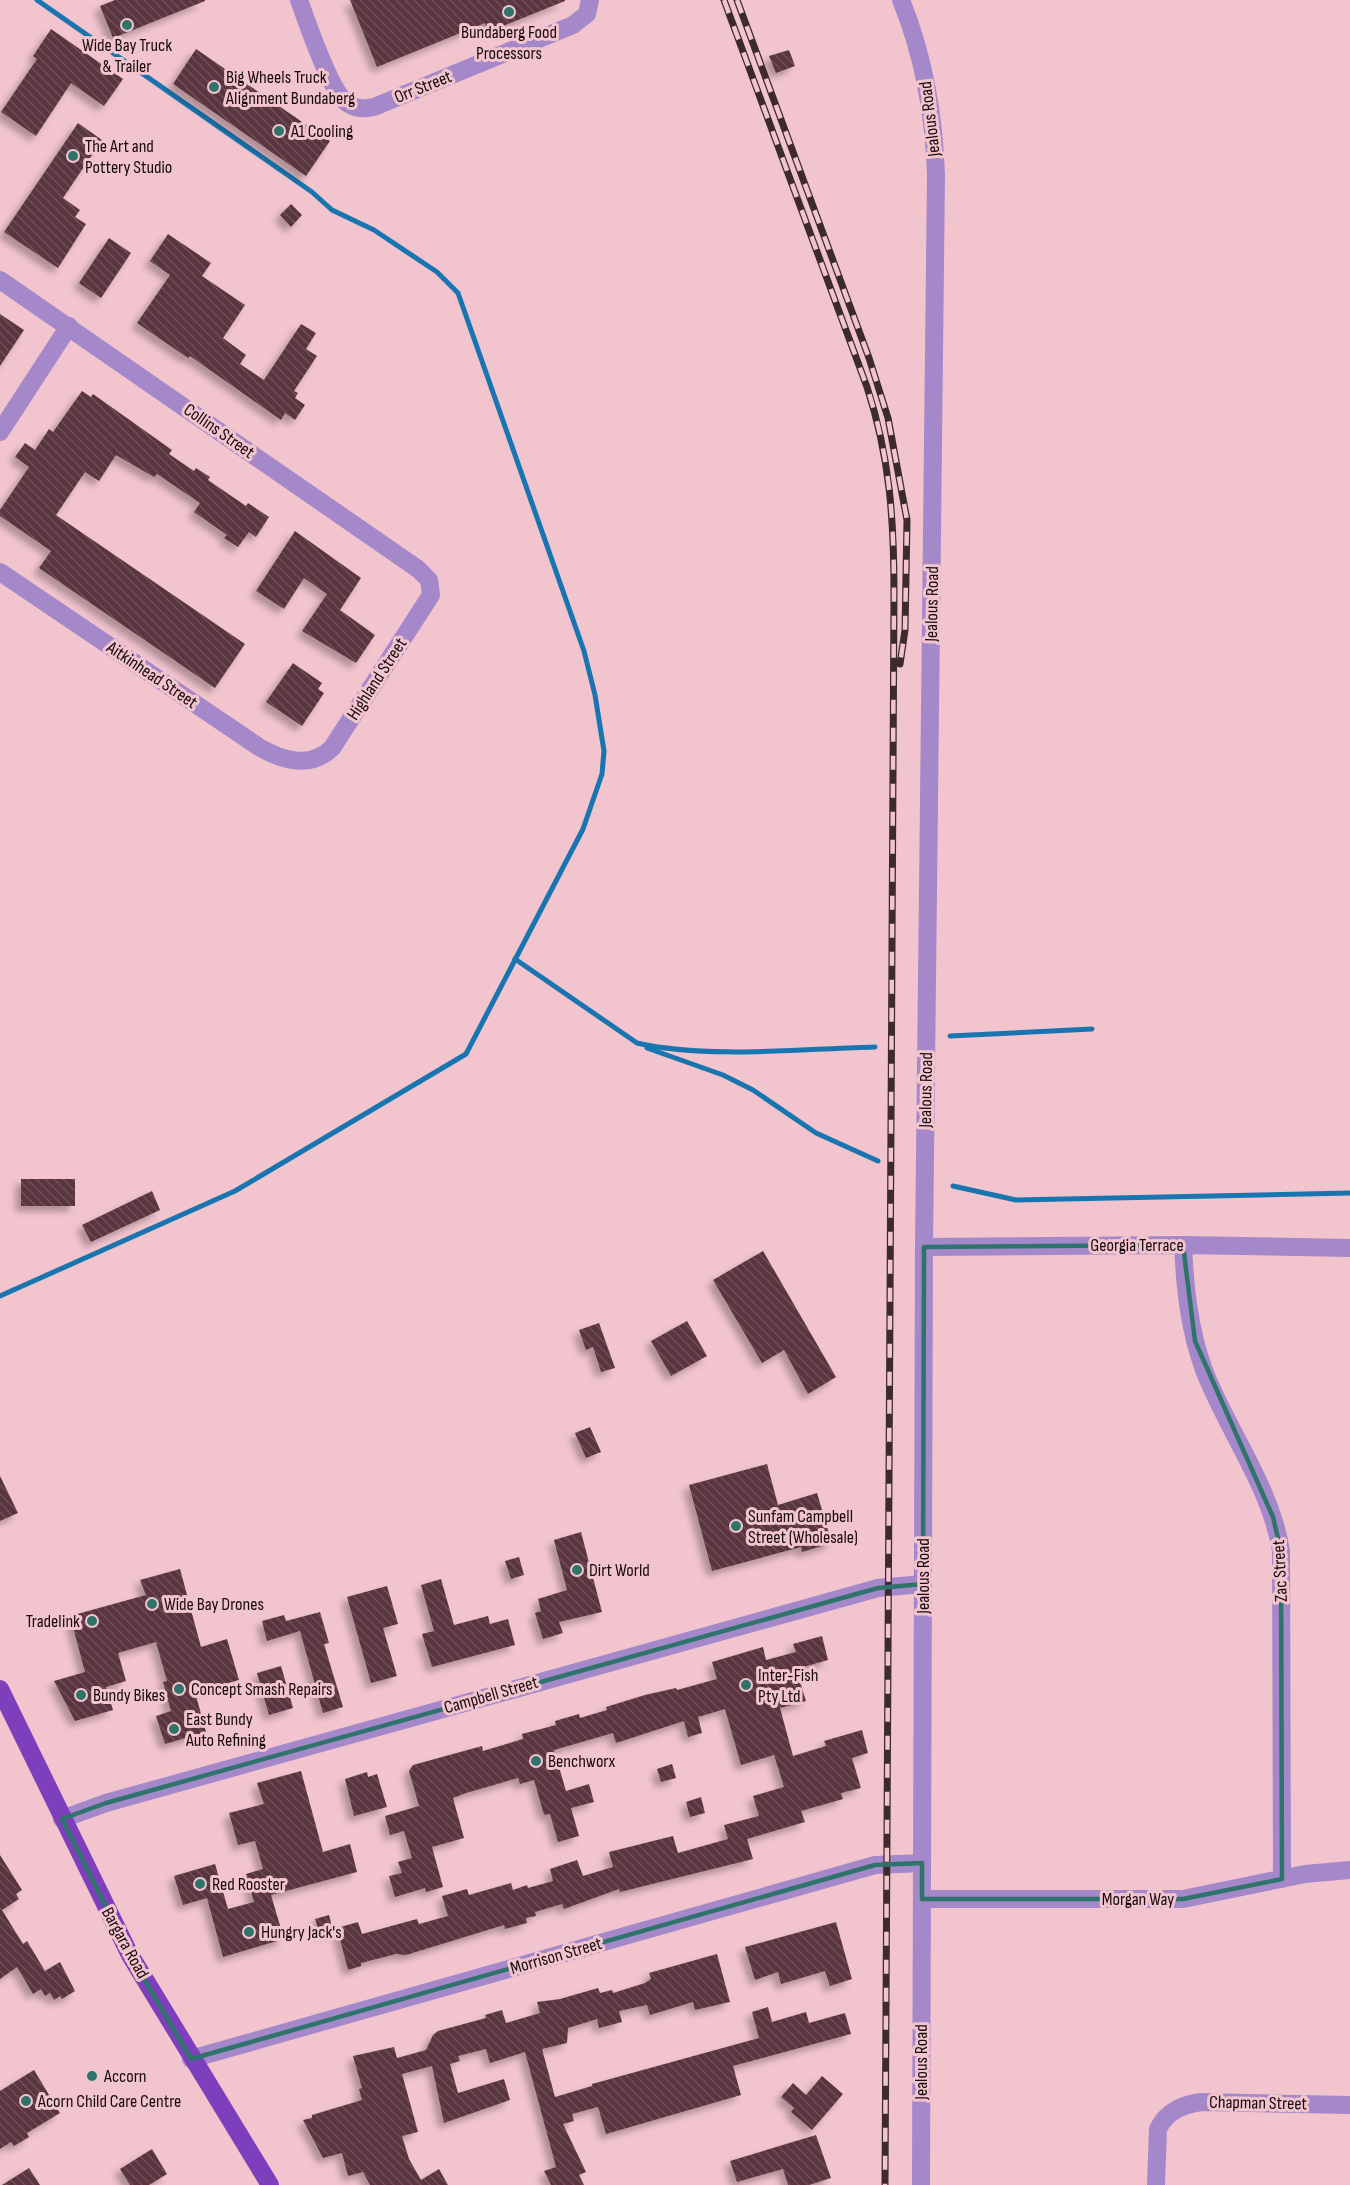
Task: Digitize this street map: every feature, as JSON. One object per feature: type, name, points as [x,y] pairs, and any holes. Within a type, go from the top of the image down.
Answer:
[{"type":"main road","name":"Bargara Road","points":[[0,1689],[130,1954],[191,2059],[270,2185]]},
{"type":"street","name":"Orr Street","points":[[299,0],[334,87],[346,102],[354,107],[374,107],[573,25],[588,7]]},
{"type":"street","name":"Jealous Road","points":[[901,0],[927,83],[936,175],[924,1247],[921,2185]]},
{"type":"street","name":"Collins Street","points":[[0,280],[418,569],[429,580],[431,588]]},
{"type":"street","points":[[0,432],[69,326]]},
{"type":"street","name":"Aitkinhead Street","points":[[0,572],[259,747],[286,760],[310,760]]},
{"type":"street","name":"Highland Street","points":[[310,760],[325,755],[332,748],[428,602],[431,588]]},
{"type":"street","name":"Georgia Terrace","points":[[924,1247],[1183,1245],[1350,1248]]},
{"type":"street","name":"Zac Street","points":[[1183,1245],[1188,1311],[1195,1341],[1205,1371],[1273,1517],[1280,1544],[1282,1879]]},
{"type":"street","name":"Campbell Street","points":[[62,1819],[106,1803],[868,1590],[900,1584],[923,1584]]},
{"type":"street","name":"Morrison Street","points":[[191,2059],[875,1865],[922,1863]]},
{"type":"street","name":"Morgan Way","points":[[922,1899],[1183,1899],[1282,1879],[1350,1870]]},
{"type":"street","name":"Chapman Street","points":[[1156,2185],[1158,2128],[1177,2108],[1200,2102],[1350,2105]]},
{"type":"highlighted area","points":[[1183,1245],[1195,1341],[1273,1517],[1281,1551],[1282,1879],[1183,1899],[922,1899],[922,1863],[875,1865],[191,2059],[130,1955],[62,1819],[106,1803],[878,1588],[923,1584],[924,1247]]},
{"type":"building","name":"Wide Bay Truck & Trailer","points":[[115,0],[205,1],[113,38],[100,6]]},
{"type":"building","points":[[350,0],[565,1],[488,32],[485,23],[377,67]]},
{"type":"building","points":[[51,29],[123,79],[104,106],[71,83],[36,136],[1,112],[37,59],[33,56]]},
{"type":"building","points":[[196,49],[330,141],[306,176],[173,84]]},
{"type":"building","points":[[789,50],[795,66],[776,73],[769,56]]},
{"type":"building","points":[[78,123],[102,140],[63,198],[80,210],[75,217],[86,224],[58,268],[4,232]]},
{"type":"building","points":[[291,204],[302,215],[291,227],[280,215]]},
{"type":"building","points":[[168,234],[211,263],[202,276],[245,305],[223,338],[246,355],[240,364],[264,380],[301,324],[316,333],[306,349],[317,356],[294,391],[298,393],[295,398],[305,405],[295,420],[285,413],[281,420],[190,356],[188,358],[137,323],[170,275],[150,261]]},
{"type":"building","points":[[109,238],[131,253],[101,298],[79,283]]},
{"type":"building","points":[[0,314],[24,330],[0,366]]},
{"type":"building","points":[[82,391],[91,397],[93,394],[172,450],[169,454],[194,471],[196,468],[210,477],[208,480],[246,506],[248,503],[269,517],[256,537],[249,532],[238,547],[224,538],[227,535],[194,512],[200,503],[157,474],[154,477],[116,455],[99,481],[85,472],[56,515],[245,644],[215,688],[39,568],[51,551],[0,516],[0,510],[29,467],[15,457],[25,443],[35,450],[49,429],[53,432]]},
{"type":"building","points":[[295,531],[361,578],[340,610],[375,635],[356,663],[302,631],[327,594],[304,578],[284,609],[256,591]]},
{"type":"building","points":[[293,663],[322,683],[318,689],[324,693],[302,726],[266,702]]},
{"type":"building","points":[[21,1179],[75,1179],[75,1206],[21,1206]]},
{"type":"building","points":[[152,1191],[160,1210],[91,1242],[82,1225]]},
{"type":"building","points":[[763,1251],[836,1377],[808,1394],[784,1350],[762,1363],[713,1280]]},
{"type":"building","points":[[687,1321],[707,1356],[671,1376],[651,1341]]},
{"type":"building","points":[[599,1323],[615,1368],[601,1372],[593,1347],[586,1350],[579,1330]]},
{"type":"building","points":[[590,1427],[601,1452],[586,1458],[575,1433]]},
{"type":"building","points":[[767,1464],[778,1505],[817,1493],[832,1543],[802,1552],[801,1547],[712,1571],[689,1485]]},
{"type":"building","points":[[0,1476],[18,1513],[0,1521]]},
{"type":"building","points":[[581,1532],[602,1612],[559,1622],[563,1633],[543,1639],[535,1613],[541,1611],[538,1599],[567,1590],[554,1540]]},
{"type":"building","points":[[519,1557],[524,1575],[511,1579],[505,1561]]},
{"type":"building","points":[[180,1569],[201,1647],[227,1639],[239,1680],[195,1692],[206,1732],[165,1744],[156,1716],[171,1711],[163,1682],[167,1681],[156,1642],[118,1653],[126,1681],[106,1687],[113,1710],[75,1721],[54,1681],[85,1672],[70,1616],[146,1595],[140,1580]]},
{"type":"building","points":[[441,1579],[454,1625],[488,1616],[490,1624],[508,1619],[515,1645],[432,1667],[422,1634],[434,1631],[421,1585]]},
{"type":"building","points":[[387,1586],[398,1624],[383,1628],[397,1676],[371,1683],[347,1597]]},
{"type":"building","points":[[320,1612],[329,1643],[324,1644],[343,1707],[323,1713],[300,1631],[267,1641],[262,1621],[284,1615],[286,1621]]},
{"type":"building","points":[[822,1636],[828,1660],[796,1669],[806,1701],[780,1708],[793,1756],[826,1746],[824,1741],[862,1730],[868,1753],[852,1758],[861,1788],[841,1793],[843,1799],[801,1811],[805,1822],[747,1839],[753,1859],[620,1892],[619,1889],[564,1909],[562,1904],[535,1912],[536,1916],[526,1918],[527,1923],[505,1929],[504,1925],[406,1955],[396,1954],[361,1963],[361,1966],[348,1970],[337,1928],[358,1922],[362,1934],[417,1919],[419,1924],[448,1916],[442,1896],[467,1889],[469,1895],[511,1883],[513,1890],[527,1885],[528,1888],[553,1881],[550,1869],[577,1860],[583,1876],[613,1867],[609,1852],[673,1836],[678,1853],[728,1839],[724,1825],[759,1816],[753,1796],[784,1787],[774,1755],[741,1765],[725,1709],[698,1717],[702,1733],[688,1737],[684,1721],[616,1743],[613,1733],[554,1750],[566,1791],[589,1784],[594,1802],[571,1808],[579,1836],[558,1842],[550,1814],[544,1815],[534,1780],[520,1784],[518,1778],[466,1793],[453,1798],[464,1838],[432,1847],[443,1887],[426,1892],[425,1888],[395,1897],[389,1876],[402,1873],[398,1862],[412,1858],[404,1831],[390,1835],[385,1816],[419,1806],[409,1771],[413,1765],[482,1746],[483,1751],[523,1739],[522,1734],[556,1725],[555,1721],[579,1714],[580,1718],[645,1695],[676,1688],[677,1690],[717,1679],[712,1662],[763,1647],[766,1660],[796,1652],[793,1644]]},
{"type":"building","points":[[281,1666],[293,1708],[269,1715],[257,1673]]},
{"type":"building","points":[[672,1764],[676,1778],[661,1782],[657,1769]]},
{"type":"building","points":[[301,1771],[323,1852],[350,1844],[357,1872],[271,1895],[284,1939],[223,1957],[207,1898],[183,1905],[174,1876],[215,1864],[228,1909],[254,1902],[246,1874],[263,1869],[255,1841],[238,1845],[229,1813],[264,1804],[257,1783]]},
{"type":"building","points":[[367,1772],[368,1777],[377,1774],[387,1807],[354,1816],[345,1779]]},
{"type":"building","points":[[701,1797],[705,1813],[690,1817],[686,1802]]},
{"type":"building","points":[[0,1855],[22,1890],[16,1894],[19,1899],[2,1910],[23,1944],[27,1941],[45,1971],[60,1962],[75,1991],[62,1999],[60,1996],[54,2000],[50,1993],[45,1996],[41,1989],[33,1994],[17,1967],[0,1979]]},
{"type":"building","points":[[329,1915],[333,1931],[320,1934],[315,1919]]},
{"type":"building","points":[[836,1922],[852,1979],[830,1986],[825,1971],[781,1984],[778,1972],[755,1980],[745,1947]]},
{"type":"building","points":[[717,1954],[730,2002],[695,2010],[693,2002],[650,2015],[647,2005],[619,2011],[622,2022],[599,2028],[597,2019],[568,2028],[567,2043],[542,2049],[555,2097],[592,2086],[592,2084],[759,2038],[752,2012],[768,2007],[772,2022],[806,2012],[809,2023],[845,2013],[851,2034],[733,2066],[741,2095],[606,2134],[598,2107],[572,2114],[574,2121],[563,2124],[586,2172],[579,2175],[584,2185],[551,2185],[544,2171],[556,2167],[525,2052],[490,2063],[486,2049],[458,2056],[460,2061],[450,2064],[458,2093],[504,2079],[510,2100],[444,2123],[432,2066],[402,2074],[418,2132],[402,2136],[409,2159],[421,2180],[439,2169],[448,2185],[370,2185],[363,2172],[348,2176],[342,2153],[323,2158],[303,2120],[312,2118],[312,2115],[362,2100],[359,2089],[362,2088],[353,2056],[394,2047],[397,2058],[426,2050],[433,2035],[438,2031],[486,2018],[485,2015],[502,2010],[506,2023],[540,2013],[537,2002],[560,1999],[598,1988],[600,1993],[612,1990],[613,1993],[645,1983],[651,1979],[649,1973]]},
{"type":"building","name":"Acorn Child Care Centre","points":[[34,2070],[60,2113],[27,2133],[29,2137],[14,2146],[11,2142],[0,2149],[0,2091]]},
{"type":"building","points":[[822,2076],[843,2094],[812,2130],[791,2112],[794,2108],[781,2097],[793,2083],[806,2095]]},
{"type":"building","points":[[816,2135],[831,2178],[809,2185],[788,2185],[783,2169],[737,2182],[730,2161]]},
{"type":"building","points":[[152,2149],[167,2174],[149,2185],[130,2185],[120,2169]]},
{"type":"building","points":[[29,2168],[40,2185],[2,2185]]},
{"type":"waterway","points":[[0,1296],[235,1191],[466,1054],[583,829],[602,774],[604,751],[595,695],[584,651],[458,293],[437,272],[374,230],[332,210],[312,192],[37,0]]},
{"type":"waterway","points":[[515,959],[637,1043],[664,1048],[724,1052],[875,1047]]},
{"type":"waterway","points":[[950,1036],[1092,1029]]},
{"type":"waterway","points":[[647,1048],[723,1075],[753,1090],[816,1133],[878,1161]]},
{"type":"waterway","points":[[953,1186],[1016,1200],[1350,1193]]},
{"type":"railway","points":[[724,0],[867,387],[886,464],[892,514],[894,594],[885,2185]]},
{"type":"railway","points":[[737,0],[869,358],[888,418],[907,520],[905,630],[900,664]]},
{"type":"place","name":"Bundaberg Food Processors","points":[[509,12]]},
{"type":"place","name":"Wide Bay Truck & Trailer","points":[[127,25]]},
{"type":"place","name":"Big Wheels Truck Alignment Bundaberg","points":[[214,87]]},
{"type":"place","name":"A1 Cooling","points":[[279,131]]},
{"type":"place","name":"The Art and Pottery Studio","points":[[73,156]]},
{"type":"place","name":"Sunfam Campbell Street (Wholesale)","points":[[736,1526]]},
{"type":"place","name":"Dirt World","points":[[577,1570]]},
{"type":"place","name":"Wide Bay Drones","points":[[152,1604]]},
{"type":"place","name":"Tradelink","points":[[92,1621]]},
{"type":"place","name":"Inter-Fish Pty Ltd","points":[[746,1685]]},
{"type":"place","name":"Concept Smash Repairs","points":[[179,1689]]},
{"type":"place","name":"Bundy Bikes","points":[[81,1695]]},
{"type":"place","name":"East Bundy Auto Refining","points":[[174,1729]]},
{"type":"place","name":"Benchworx","points":[[536,1761]]},
{"type":"place","name":"Red Rooster","points":[[200,1884]]},
{"type":"place","name":"Hungry Jack's","points":[[249,1932]]},
{"type":"place","name":"Accorn","points":[[92,2076]]},
{"type":"place","name":"Acorn Child Care Centre","points":[[26,2101]]}]
